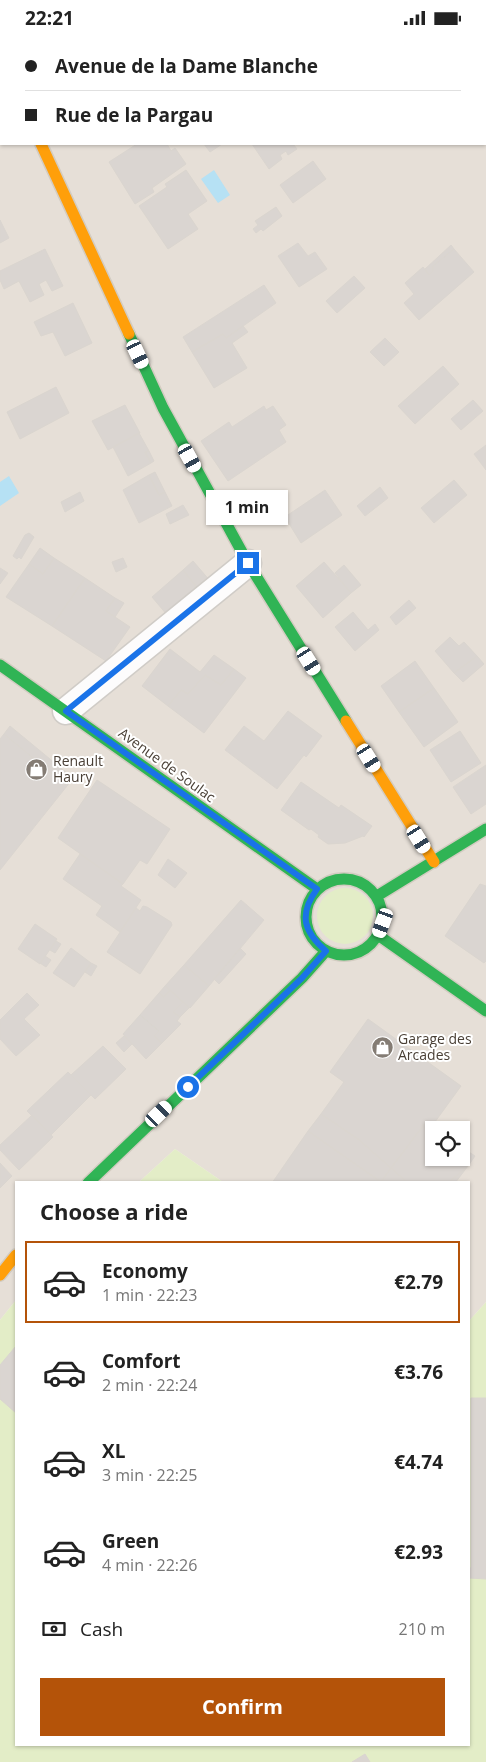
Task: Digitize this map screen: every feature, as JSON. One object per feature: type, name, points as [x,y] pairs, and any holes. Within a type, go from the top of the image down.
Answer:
[{"type":"main road","points":[[41,145],[163,408],[248,563],[434,862]]},
{"type":"main road","name":"Avenue de Soulac","points":[[0,665],[317,889]]},
{"type":"main road","points":[[377,896],[486,829]]},
{"type":"main road","points":[[351,879],[364,883],[377,896],[383,913],[383,923],[378,935],[365,950],[354,955],[339,955],[326,951],[313,939],[307,927],[306,911],[317,889],[332,880],[351,879]]},
{"type":"main road","points":[[378,935],[486,1011]]},
{"type":"main road","points":[[90,1181],[302,978],[326,951]]},
{"type":"main road","points":[[0,1275],[15,1256]]},
{"type":"street","points":[[66,711],[248,563]]},
{"type":"shaded area","points":[[0,145],[486,145],[486,1302],[470,1320],[470,1181],[222,1181],[175,1149],[140,1181],[15,1181],[15,1301],[0,1320]]},
{"type":"green space","points":[[345,888],[356,890],[365,896],[371,905],[373,916],[371,927],[365,936],[356,942],[345,944],[334,942],[325,936],[319,927],[317,916],[319,905],[325,896],[334,890]]},
{"type":"green space","points":[[175,1149],[222,1181],[140,1181]]},
{"type":"green space","points":[[15,1301],[15,1746],[470,1746],[470,1320],[486,1302],[486,1762],[0,1762],[0,1320]]},
{"type":"water","points":[[214,170],[230,195],[218,203],[201,179]]},
{"type":"water","points":[[9,476],[19,493],[0,506],[0,482]]},
{"type":"building","points":[[135,145],[168,145],[171,151],[175,148],[186,164],[152,188],[154,192],[135,204],[109,162]]},
{"type":"building","points":[[205,145],[220,145],[210,152]]},
{"type":"building","points":[[253,145],[294,145],[297,149],[288,155],[286,151],[280,155],[282,159],[269,169]]},
{"type":"building","points":[[313,161],[326,179],[293,203],[280,185]]},
{"type":"building","points":[[186,170],[207,201],[188,214],[198,229],[168,249],[139,206],[167,187],[165,184]]},
{"type":"building","points":[[276,207],[282,216],[263,231],[261,229],[256,233],[253,229],[258,225],[255,221]]},
{"type":"building","points":[[0,220],[9,238],[0,243]]},
{"type":"building","points":[[298,243],[308,256],[315,252],[327,269],[299,287],[278,256]]},
{"type":"building","points":[[451,245],[454,249],[433,266],[433,271],[429,275],[425,269]]},
{"type":"building","points":[[45,249],[63,286],[52,291],[46,280],[39,284],[44,295],[30,302],[19,281],[4,289],[0,280],[0,271]]},
{"type":"building","points":[[454,249],[474,272],[419,320],[404,303],[414,294],[405,283],[423,267],[429,275],[433,271],[433,266]]},
{"type":"building","points":[[354,276],[365,288],[337,313],[326,301]]},
{"type":"building","points":[[264,285],[276,303],[226,338],[223,334],[192,352],[183,337]]},
{"type":"building","points":[[73,303],[92,343],[65,356],[53,332],[41,336],[34,322]]},
{"type":"building","points":[[243,326],[248,332],[232,343],[247,368],[214,388],[192,352],[223,334],[226,338]]},
{"type":"building","points":[[385,338],[399,352],[384,366],[370,352]]},
{"type":"building","points":[[443,366],[459,384],[415,424],[398,406]]},
{"type":"building","points":[[56,387],[69,413],[20,439],[7,412]]},
{"type":"building","points":[[473,400],[483,411],[461,430],[451,419]]},
{"type":"building","points":[[125,405],[140,433],[108,450],[92,421]]},
{"type":"building","points":[[264,406],[266,410],[273,406],[286,425],[279,430],[286,442],[228,481],[201,441],[229,422],[232,427]]},
{"type":"building","points":[[139,433],[149,451],[145,452],[151,463],[128,476],[113,447]]},
{"type":"building","points":[[486,445],[486,470],[474,454]]},
{"type":"building","points":[[149,451],[154,461],[151,463],[145,452]]},
{"type":"building","points":[[155,472],[165,492],[159,495],[149,475]]},
{"type":"building","points":[[149,475],[159,495],[165,492],[172,506],[139,523],[123,490]]},
{"type":"building","points":[[454,480],[467,495],[434,523],[421,508]]},
{"type":"building","points":[[380,487],[388,498],[365,516],[357,506]]},
{"type":"building","points":[[325,490],[342,515],[301,543],[285,517]]},
{"type":"building","points":[[80,492],[84,501],[65,512],[61,502]]},
{"type":"building","points":[[183,505],[189,515],[170,524],[166,514]]},
{"type":"building","points":[[29,533],[34,537],[21,559],[19,557],[17,559],[13,556],[25,535]]},
{"type":"building","points":[[40,548],[54,558],[43,574],[29,564]]},
{"type":"building","points":[[54,558],[85,578],[52,626],[6,597],[29,564],[43,574]]},
{"type":"building","points":[[123,558],[127,567],[116,572],[112,562]]},
{"type":"building","points":[[193,561],[211,582],[199,590],[183,570]]},
{"type":"building","points":[[324,562],[351,593],[323,618],[296,586]]},
{"type":"building","points":[[344,565],[361,585],[351,593],[335,573]]},
{"type":"building","points":[[0,568],[8,573],[0,584]]},
{"type":"building","points":[[183,570],[199,590],[168,616],[152,597]]},
{"type":"building","points":[[85,578],[115,598],[106,611],[130,627],[106,661],[52,626]]},
{"type":"building","points":[[115,598],[124,603],[115,617],[106,611]]},
{"type":"building","points":[[409,600],[416,608],[396,625],[390,617]]},
{"type":"building","points":[[353,612],[368,630],[375,624],[379,630],[355,651],[335,627]]},
{"type":"building","points":[[450,637],[459,646],[464,642],[477,656],[454,673],[435,651]]},
{"type":"building","points":[[170,649],[200,672],[214,655],[234,669],[221,685],[205,675],[188,694],[181,690],[168,706],[142,686]]},
{"type":"building","points":[[477,656],[484,664],[463,682],[454,673]]},
{"type":"building","points":[[415,661],[434,688],[399,712],[381,686]]},
{"type":"building","points":[[234,669],[246,678],[204,733],[168,706],[181,690],[188,694],[205,675],[221,685]]},
{"type":"building","points":[[434,688],[458,722],[424,747],[399,712]]},
{"type":"building","points":[[288,711],[322,736],[277,789],[225,750],[244,726],[264,741]]},
{"type":"building","points":[[10,726],[73,778],[67,786],[4,734]]},
{"type":"building","points":[[460,731],[481,763],[451,782],[430,750]]},
{"type":"building","points":[[4,734],[67,786],[0,870],[0,739]]},
{"type":"building","points":[[486,765],[486,804],[471,814],[453,787]]},
{"type":"building","points":[[97,780],[170,829],[147,864],[140,860],[123,884],[58,838]]},
{"type":"building","points":[[301,782],[339,808],[341,805],[372,826],[364,837],[345,843],[328,844],[311,829],[309,830],[281,810]]},
{"type":"building","points":[[80,854],[123,884],[121,886],[141,900],[120,932],[96,915],[102,906],[63,879]]},
{"type":"building","points":[[168,859],[187,873],[175,888],[158,875]]},
{"type":"building","points":[[480,884],[486,886],[486,961],[484,963],[445,936]]},
{"type":"building","points":[[241,900],[264,920],[209,986],[184,965]]},
{"type":"building","points":[[143,906],[171,922],[172,925],[140,974],[107,952],[136,908],[140,911]]},
{"type":"building","points":[[35,924],[57,939],[40,964],[18,949]]},
{"type":"building","points":[[56,941],[61,944],[55,953],[50,950]]},
{"type":"building","points":[[71,948],[91,963],[74,987],[53,973]]},
{"type":"building","points":[[240,948],[246,954],[219,984],[214,979]]},
{"type":"building","points":[[45,956],[51,960],[46,967],[40,963]]},
{"type":"building","points":[[91,963],[97,966],[91,976],[85,972]]},
{"type":"building","points":[[184,965],[209,986],[190,1008],[165,986]]},
{"type":"building","points":[[165,986],[170,990],[164,997],[159,993]]},
{"type":"building","points":[[170,990],[183,1002],[173,1012],[180,1017],[177,1021],[181,1024],[162,1043],[154,1036],[159,1031],[140,1015],[159,993],[164,997]]},
{"type":"building","points":[[27,993],[39,1005],[24,1019],[40,1035],[16,1056],[0,1039],[0,1020]]},
{"type":"building","points":[[183,1002],[189,1008],[180,1017],[173,1012]]},
{"type":"building","points":[[140,1015],[159,1031],[154,1036],[162,1043],[146,1059],[123,1034]]},
{"type":"building","points":[[368,1019],[461,1086],[436,1121],[425,1121],[391,1168],[358,1139],[321,1114],[344,1082],[330,1072]]},
{"type":"building","points":[[124,1036],[132,1044],[124,1052],[116,1043]]},
{"type":"building","points":[[103,1046],[126,1069],[95,1099],[71,1075]]},
{"type":"building","points":[[68,1072],[91,1095],[51,1135],[27,1111]]},
{"type":"building","points":[[321,1114],[358,1139],[391,1168],[382,1181],[380,1181],[308,1131]]},
{"type":"building","points":[[32,1115],[53,1137],[19,1170],[0,1150],[0,1145]]},
{"type":"building","points":[[425,1123],[425,1166],[468,1166],[450,1181],[406,1181],[391,1168]]},
{"type":"building","points":[[308,1131],[380,1181],[273,1181]]},
{"type":"building","points":[[470,1153],[475,1156],[470,1163]]},
{"type":"building","points":[[0,1163],[12,1176],[0,1188]]},
{"type":"building","points":[[468,1166],[457,1181],[450,1181]]},
{"type":"building","points":[[391,1168],[406,1181],[382,1181]]},
{"type":"building","points":[[15,1347],[15,1412],[0,1399],[0,1365]]},
{"type":"building","points":[[471,1398],[486,1398],[486,1579],[470,1578]]},
{"type":"building","points":[[365,1754],[370,1762],[352,1762]]},
{"type":"traffic: fast","points":[[129,334],[163,408],[248,563],[346,721]]},
{"type":"traffic: fast","points":[[0,665],[317,889]]},
{"type":"traffic: fast","points":[[377,896],[486,829]]},
{"type":"traffic: fast","points":[[337,879],[351,879],[365,885],[376,896],[382,910],[382,917],[379,932],[371,944],[351,955],[337,955],[323,949],[312,938],[306,924],[306,910],[312,896],[323,885],[337,879]]},
{"type":"traffic: fast","points":[[378,935],[486,1011]]},
{"type":"traffic: fast","points":[[90,1181],[302,978],[326,951]]},
{"type":"traffic: slow","points":[[41,145],[129,334]]},
{"type":"traffic: slow","points":[[346,721],[434,862]]},
{"type":"traffic: slow","points":[[0,1275],[15,1256]]},
{"type":"place","name":"Renault Haury","points":[[37,769]]},
{"type":"place","name":"Garage des Arcades","points":[[382,1047]]},
{"type":"route","points":[[188,1087],[302,978],[326,951],[313,939],[307,927],[306,911],[317,889],[66,711],[248,563]]}]
